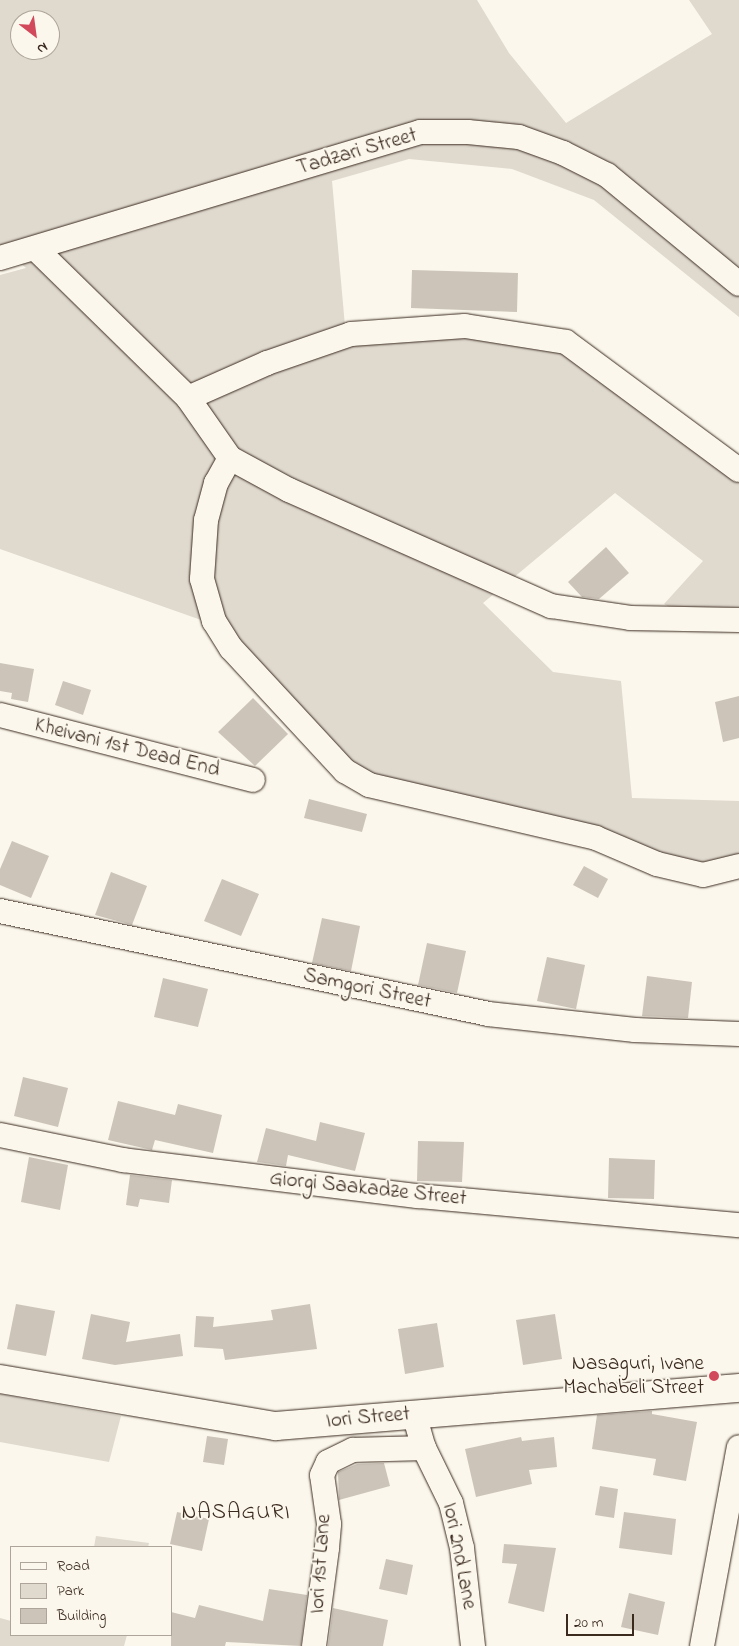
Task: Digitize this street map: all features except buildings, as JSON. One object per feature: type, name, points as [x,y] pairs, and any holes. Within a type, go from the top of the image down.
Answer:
[{"type":"street","name":"Tadzari Street","points":[[0,258],[36,249],[420,132],[468,132],[519,137],[563,153],[607,175],[739,284]]},
{"type":"street","points":[[36,249],[188,398],[230,458],[289,490],[551,606],[630,618],[739,620]]},
{"type":"street","points":[[188,398],[266,363],[351,334],[465,326],[566,342],[739,470]]},
{"type":"street","points":[[230,458],[216,483],[206,520],[202,579],[214,622],[231,648],[345,771],[369,785],[596,838],[657,864],[703,875],[739,866]]},
{"type":"street","name":"Kheivani 1st Dead End","points":[[0,715],[253,780]]},
{"type":"street","name":"Samgori Street","points":[[0,910],[488,1014],[635,1030],[739,1034]]},
{"type":"street","name":"Giorgi Saakadze Street","points":[[0,1135],[133,1161],[418,1196],[739,1226]]},
{"type":"street","name":"Iori Street","points":[[0,1379],[276,1426],[739,1388]]},
{"type":"street","name":"Iori 2nd Lane","points":[[414,1414],[424,1448],[441,1477],[462,1548],[473,1646]]},
{"type":"street","points":[[702,1646],[739,1447]]},
{"type":"street","name":"Iori 1st Lane","points":[[314,1646],[328,1540],[322,1475],[328,1462],[353,1450],[424,1448]]},
{"type":"green space","points":[[0,0],[477,0],[509,53],[566,123],[712,34],[689,0],[739,0],[739,317],[594,200],[512,169],[409,159],[332,181],[345,326],[565,329],[739,458],[739,607],[673,609],[664,604],[703,561],[615,493],[483,603],[553,672],[621,681],[632,798],[739,801],[739,858],[689,864],[370,775],[345,760],[204,621],[0,549],[0,275],[26,268],[0,246]]},
{"type":"green space","points":[[0,1394],[121,1416],[109,1462],[0,1442]]},
{"type":"green space","points":[[96,1536],[149,1543],[148,1546],[94,1546]]},
{"type":"green space","points":[[0,1618],[10,1621],[10,1636],[127,1636],[124,1646],[0,1646]]},
{"type":"place","name":"Nasaguri, Ivane Machabeli Street","points":[[714,1376]]},
{"type":"district","name":"NASAGURI","points":[[236,1514]]}]
